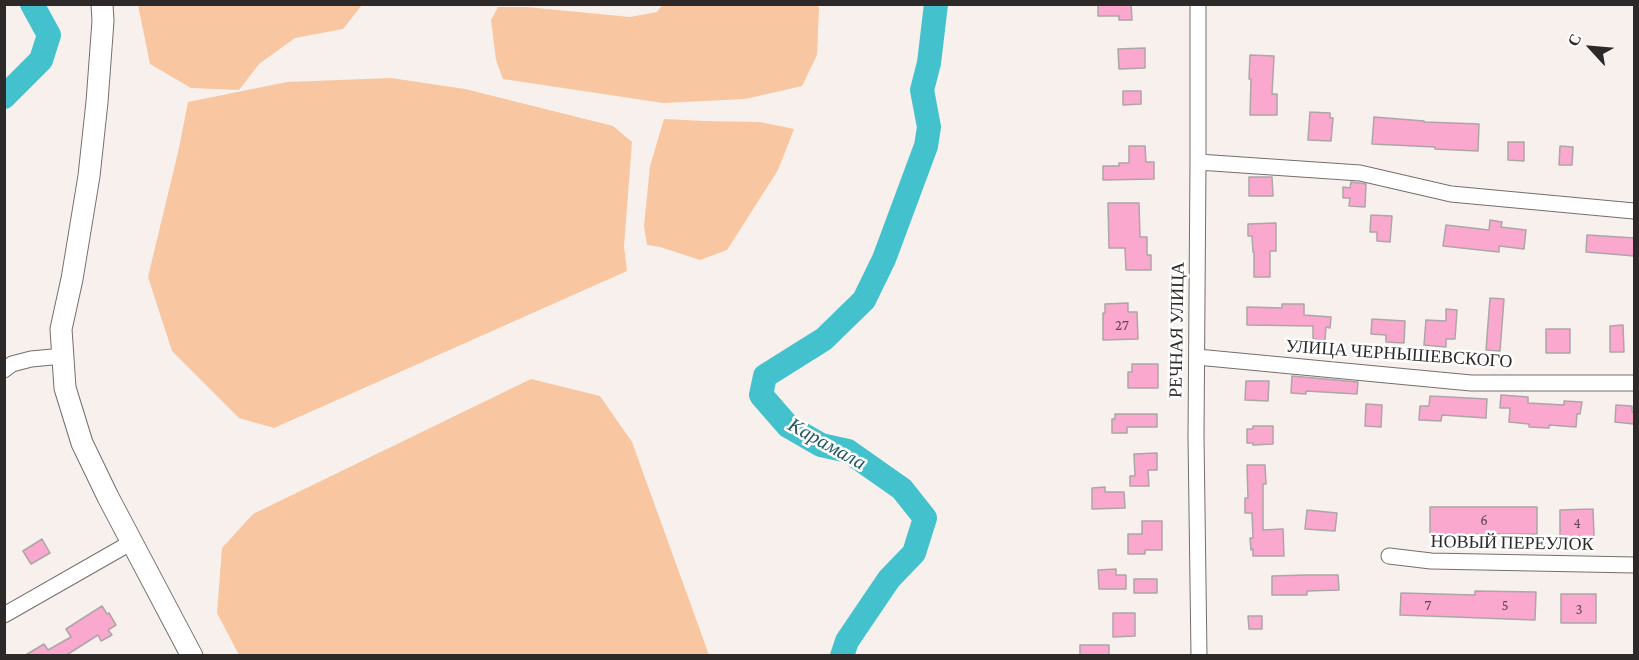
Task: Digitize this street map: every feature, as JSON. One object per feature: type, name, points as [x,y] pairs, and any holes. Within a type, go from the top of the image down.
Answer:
[{"type":"street","points":[[102,4],[103,21],[97,102],[85,199],[61,329],[65,388],[82,443],[192,656]]},
{"type":"street","name":"РЕЧНАЯ УЛИЦА","points":[[1197,4],[1196,436],[1199,656]]},
{"type":"street","points":[[1198,162],[1360,173],[1451,194],[1635,211]]},
{"type":"street","points":[[4,370],[12,364],[31,359],[63,356]]},
{"type":"street","name":"УЛИЦА ЧЕРНЫШЕВСКОГО","points":[[1197,357],[1471,383],[1635,383]]},
{"type":"street","points":[[4,615],[132,542]]},
{"type":"street","name":"НОВЫЙ ПЕРЕУЛОК","points":[[1389,556],[1431,561],[1635,565]]},
{"type":"shaded area","points":[[138,4],[362,5],[343,29],[295,38],[259,64],[239,90],[191,88],[150,64]]},
{"type":"shaded area","points":[[663,4],[818,5],[817,55],[802,86],[745,99],[663,103],[503,79],[496,60],[491,20],[498,7],[526,7],[630,17],[657,12]]},
{"type":"shaded area","points":[[391,78],[465,89],[613,126],[632,142],[624,246],[627,271],[274,428],[239,418],[172,351],[148,277],[188,102],[287,82]]},
{"type":"shaded area","points":[[664,119],[760,122],[794,129],[778,170],[727,250],[700,260],[647,245],[644,226],[650,166]]},
{"type":"shaded area","points":[[531,379],[600,396],[632,442],[709,655],[239,655],[217,613],[222,548],[253,514]]},
{"type":"building","points":[[1098,4],[1131,4],[1132,20],[1119,20],[1119,16],[1098,16]]},
{"type":"building","points":[[1145,48],[1145,68],[1119,69],[1118,49]]},
{"type":"building","points":[[1250,55],[1274,56],[1272,94],[1277,94],[1277,115],[1250,115]]},
{"type":"building","points":[[1123,91],[1141,91],[1141,104],[1123,105]]},
{"type":"building","points":[[1310,112],[1330,113],[1330,118],[1333,118],[1331,141],[1308,140]]},
{"type":"building","points":[[1374,117],[1479,124],[1478,151],[1372,144]]},
{"type":"building","points":[[1508,142],[1524,142],[1524,161],[1508,160]]},
{"type":"building","points":[[1129,146],[1145,146],[1146,162],[1154,162],[1154,179],[1103,180],[1103,166],[1119,166],[1119,163],[1129,163]]},
{"type":"building","points":[[1560,146],[1573,147],[1572,165],[1559,165]]},
{"type":"building","points":[[1249,177],[1272,177],[1273,196],[1249,196]]},
{"type":"building","points":[[1351,182],[1366,184],[1365,207],[1349,206],[1350,198],[1343,198],[1343,187],[1350,188]]},
{"type":"building","points":[[1108,203],[1139,203],[1140,237],[1147,237],[1147,255],[1151,255],[1151,270],[1126,270],[1125,248],[1109,248]]},
{"type":"building","points":[[1371,215],[1392,216],[1390,242],[1377,241],[1377,232],[1370,232]]},
{"type":"building","points":[[1490,220],[1502,222],[1501,227],[1526,230],[1524,249],[1499,246],[1499,252],[1443,246],[1446,225],[1489,230]]},
{"type":"building","points":[[1276,223],[1276,251],[1270,251],[1270,277],[1254,277],[1254,252],[1252,236],[1248,236],[1248,224]]},
{"type":"building","points":[[1587,235],[1635,238],[1635,256],[1586,252]]},
{"type":"building","points":[[1490,298],[1504,299],[1500,351],[1486,350]]},
{"type":"building","points":[[1128,303],[1128,312],[1137,312],[1138,339],[1103,340],[1105,304]]},
{"type":"building","points":[[1282,304],[1304,304],[1304,315],[1331,317],[1330,328],[1326,327],[1325,340],[1313,339],[1313,326],[1247,325],[1247,307],[1282,308]]},
{"type":"building","points":[[1446,309],[1457,310],[1455,339],[1446,339],[1446,347],[1424,345],[1426,320],[1446,321]]},
{"type":"building","points":[[1372,319],[1405,321],[1404,343],[1386,342],[1386,335],[1371,334]]},
{"type":"building","points":[[1623,325],[1624,352],[1610,352],[1610,326]]},
{"type":"building","points":[[1546,329],[1570,329],[1570,353],[1546,353]]},
{"type":"building","points":[[1132,364],[1158,364],[1158,388],[1128,388],[1128,372],[1132,372]]},
{"type":"building","points":[[1292,376],[1358,382],[1357,394],[1306,391],[1306,394],[1291,393]]},
{"type":"building","points":[[1246,381],[1269,381],[1268,401],[1245,400]]},
{"type":"building","points":[[1501,395],[1528,397],[1528,403],[1564,405],[1564,401],[1582,402],[1580,414],[1577,414],[1576,427],[1549,425],[1549,428],[1529,427],[1529,424],[1509,422],[1510,408],[1500,408]]},
{"type":"building","points":[[1430,396],[1487,399],[1486,418],[1442,415],[1441,421],[1419,420],[1420,406],[1429,406]]},
{"type":"building","points":[[1366,404],[1382,405],[1381,427],[1365,426]]},
{"type":"building","points":[[1616,405],[1632,406],[1634,424],[1615,422]]},
{"type":"building","points":[[1115,414],[1157,414],[1157,427],[1127,427],[1127,433],[1112,433],[1112,419],[1115,419]]},
{"type":"building","points":[[1253,426],[1273,426],[1273,444],[1247,443],[1247,429],[1253,429]]},
{"type":"building","points":[[1157,453],[1157,470],[1148,470],[1149,486],[1130,486],[1130,476],[1135,476],[1134,454]]},
{"type":"building","points":[[1247,465],[1265,465],[1263,530],[1283,529],[1284,556],[1253,556],[1250,538],[1253,538],[1252,513],[1245,513],[1245,498],[1248,498]]},
{"type":"building","points":[[1105,487],[1105,492],[1124,492],[1125,508],[1092,509],[1092,488]]},
{"type":"building","points":[[1430,507],[1537,507],[1537,534],[1430,534]]},
{"type":"building","points":[[1593,509],[1594,536],[1560,537],[1560,510]]},
{"type":"building","points":[[1307,510],[1337,513],[1335,531],[1305,529]]},
{"type":"building","points":[[1142,521],[1162,521],[1162,550],[1145,550],[1145,554],[1128,554],[1128,534],[1142,534]]},
{"type":"building","points":[[42,539],[50,553],[31,564],[23,551]]},
{"type":"building","points":[[1116,569],[1116,575],[1126,575],[1126,589],[1099,589],[1098,570]]},
{"type":"building","points":[[1338,575],[1339,590],[1307,591],[1307,595],[1272,595],[1272,576]]},
{"type":"building","points":[[1134,579],[1157,579],[1157,593],[1134,593]]},
{"type":"building","points":[[1475,591],[1536,592],[1535,620],[1400,615],[1401,593],[1475,595]]},
{"type":"building","points":[[1561,594],[1596,594],[1596,623],[1561,623]]},
{"type":"building","points":[[102,606],[116,625],[108,630],[112,635],[101,641],[98,635],[65,656],[24,656],[44,644],[48,650],[71,637],[66,629]]},
{"type":"building","points":[[1113,613],[1135,613],[1135,636],[1113,637]]},
{"type":"building","points":[[1248,616],[1262,616],[1262,629],[1249,629]]},
{"type":"building","points":[[1080,645],[1109,645],[1109,656],[1080,656]]},
{"type":"waterway","points":[[4,97],[41,60],[49,35],[32,4]]},
{"type":"waterway","name":"Карамала","points":[[842,656],[847,641],[889,579],[914,553],[925,518],[902,489],[848,451],[821,445],[788,426],[761,395],[765,376],[824,339],[864,300],[884,259],[926,146],[929,127],[922,90],[929,63],[936,4]]}]
